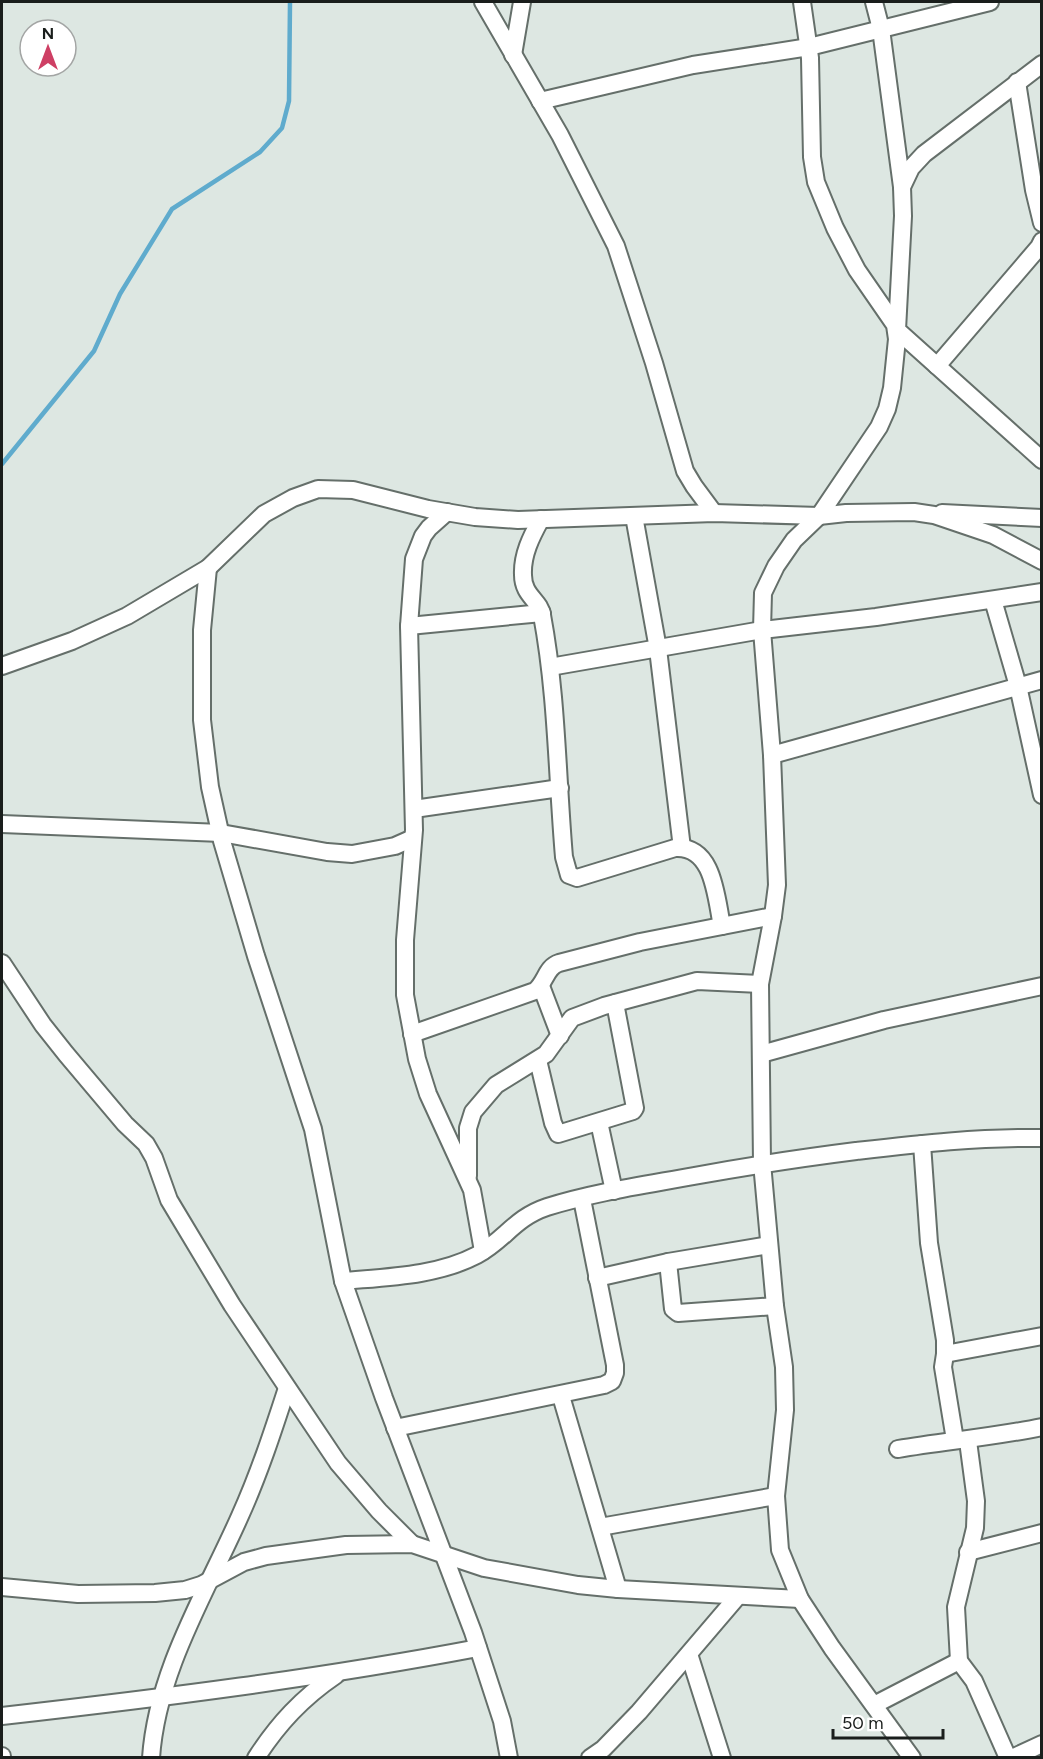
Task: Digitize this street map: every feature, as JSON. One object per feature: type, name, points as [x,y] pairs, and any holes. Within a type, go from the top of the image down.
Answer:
[{"type":"street","points":[[483,2],[560,135],[616,246],[686,471],[714,513]]},
{"type":"street","points":[[513,55],[522,2]]},
{"type":"street","points":[[802,2],[809,47],[812,157],[816,182],[835,228],[857,270],[897,330],[1041,460]]},
{"type":"street","points":[[874,2],[881,29],[902,187],[903,216],[892,388],[879,428],[819,516],[794,540],[776,566],[764,593],[762,630],[772,755],[777,885],[760,984],[762,1163],[775,1306],[784,1367],[785,1410],[776,1496],[780,1550],[800,1599],[832,1648],[912,1758]]},
{"type":"street","points":[[540,101],[693,65],[809,47],[990,2]]},
{"type":"street","points":[[902,187],[911,168],[924,154],[1041,64]]},
{"type":"street","points":[[1017,82],[1041,223]]},
{"type":"street","points":[[937,366],[1039,247],[1041,241]]},
{"type":"street","points":[[2,666],[72,641],[127,616],[208,568],[264,514],[293,498],[318,489],[353,490],[475,517],[541,519],[714,513],[819,516],[846,513],[914,512],[1041,518]]},
{"type":"street","points":[[447,512],[429,528],[414,559],[410,626],[414,809],[405,940],[405,995],[417,1059],[428,1094],[472,1190],[483,1251]]},
{"type":"street","points":[[914,512],[993,535],[1041,561]]},
{"type":"street","points":[[634,516],[658,649],[682,848]]},
{"type":"street","points":[[541,519],[525,553],[523,577],[524,587],[542,613],[550,667],[564,857],[569,875],[574,878],[682,848],[696,853],[708,867],[722,926]]},
{"type":"street","points":[[208,568],[202,630],[202,720],[205,753],[221,833],[256,956],[313,1129],[344,1281],[478,1648],[502,1721],[509,1758]]},
{"type":"street","points":[[550,667],[762,630],[876,617],[1041,592]]},
{"type":"street","points":[[993,600],[1018,686],[1041,795]]},
{"type":"street","points":[[410,626],[542,613]]},
{"type":"street","points":[[772,755],[1041,680]]},
{"type":"street","points":[[414,809],[560,788]]},
{"type":"street","points":[[2,824],[221,833],[327,852],[352,854],[385,848],[413,838]]},
{"type":"street","points":[[412,1034],[527,994],[541,986],[550,968],[559,963],[640,942],[773,916]]},
{"type":"street","points":[[2,963],[43,1025],[66,1054],[118,1117],[146,1144],[154,1158],[169,1200],[180,1220],[232,1305],[279,1371],[338,1463],[379,1511],[412,1544]]},
{"type":"street","points":[[468,1180],[466,1143],[473,1112],[496,1085],[546,1054],[572,1018],[615,1003],[697,981],[760,984]]},
{"type":"street","points":[[541,986],[560,1036]]},
{"type":"street","points":[[761,1054],[884,1020],[1041,986]]},
{"type":"street","points":[[538,1060],[553,1123],[558,1134],[633,1111],[635,1108],[615,1003]]},
{"type":"street","points":[[599,1122],[614,1191]]},
{"type":"street","points":[[344,1281],[396,1276],[453,1264],[483,1251],[530,1213],[614,1191],[762,1163],[956,1140],[1041,1138]]},
{"type":"street","points":[[922,1144],[929,1243],[945,1354],[943,1367],[976,1501],[975,1528],[956,1606],[959,1661],[974,1681],[1010,1758],[1041,1744]]},
{"type":"street","points":[[396,1428],[561,1396],[612,1381],[615,1373],[582,1199]]},
{"type":"street","points":[[597,1278],[668,1262],[769,1245]]},
{"type":"street","points":[[668,1262],[673,1309],[678,1312],[775,1306]]},
{"type":"street","points":[[945,1354],[1041,1336]]},
{"type":"street","points":[[151,1758],[153,1732],[162,1698],[190,1621],[254,1482],[288,1388]]},
{"type":"street","points":[[561,1396],[618,1589]]},
{"type":"street","points":[[898,1449],[1041,1427]]},
{"type":"street","points":[[600,1527],[776,1496]]},
{"type":"street","points":[[968,1552],[1041,1533]]},
{"type":"street","points":[[2,1587],[78,1594],[155,1593],[185,1590],[210,1580],[243,1562],[296,1550],[346,1545],[412,1544],[484,1568],[534,1578],[618,1589],[800,1599]]},
{"type":"street","points":[[590,1758],[603,1749],[639,1712],[738,1596]]},
{"type":"street","points":[[2,1716],[162,1698],[342,1672],[478,1648]]},
{"type":"street","points":[[689,1654],[722,1758]]},
{"type":"street","points":[[874,1705],[959,1661]]},
{"type":"street","points":[[256,1758],[276,1728],[298,1704],[342,1672]]},
{"type":"waterway","points":[[2,464],[94,351],[120,294],[172,209],[260,152],[282,128],[289,101],[290,2]]}]
